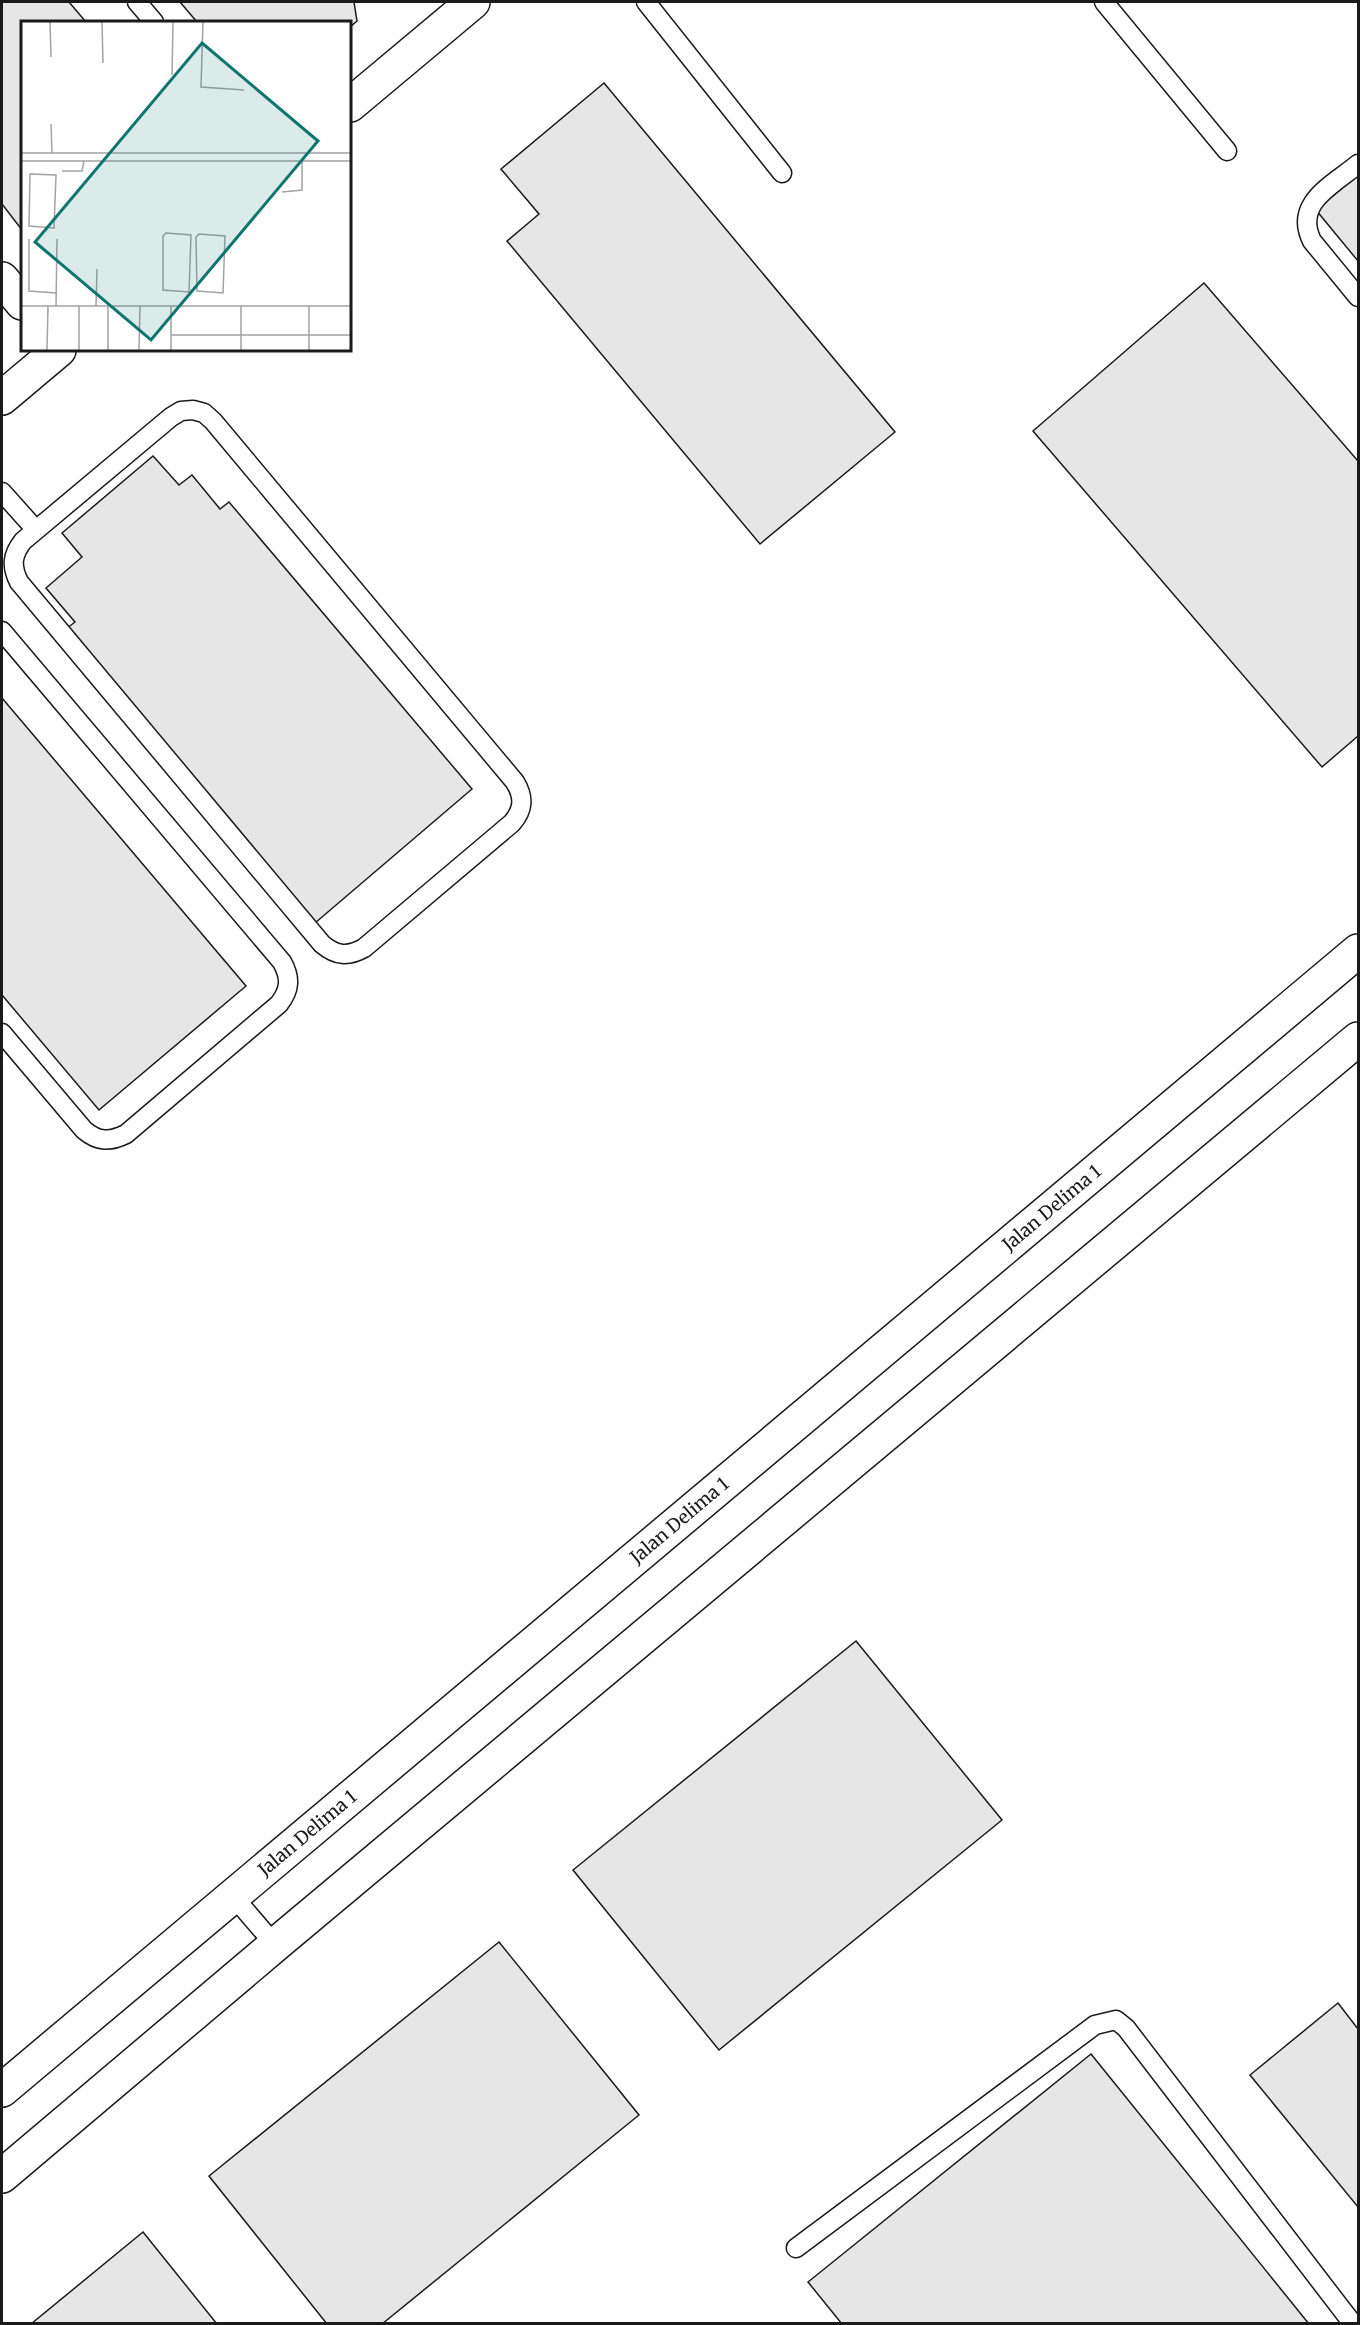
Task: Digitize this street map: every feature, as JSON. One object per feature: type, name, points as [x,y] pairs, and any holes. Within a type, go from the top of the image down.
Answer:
[{"type":"street","points":[[351,104],[473,2]]},
{"type":"street","points":[[2,279],[21,302]]},
{"type":"street","points":[[2,398],[58,351]]},
{"type":"street","name":"Jalan Delima 1","points":[[2,2090],[1359,951]]},
{"type":"street","points":[[2,2176],[275,1945],[1359,1040]]},
{"type":"lane","points":[[137,2],[153,21]]},
{"type":"lane","points":[[646,2],[782,173]]},
{"type":"lane","points":[[1104,2],[1227,151]]},
{"type":"lane","points":[[1359,164],[1316,199],[1305,219],[1312,241],[1359,297]]},
{"type":"lane","points":[[193,410],[204,413],[219,428],[515,782],[521,792],[522,804],[519,814],[510,825],[364,948],[342,955],[331,951],[322,944],[19,582],[14,572],[13,561],[16,550],[36,530],[171,417],[181,411],[193,410]]},
{"type":"lane","points":[[2,492],[36,530]]},
{"type":"lane","points":[[2,631],[282,962],[288,972],[289,984],[286,995],[279,1004],[126,1134],[116,1139],[104,1141],[84,1130],[2,1033]]},
{"type":"lane","points":[[233,1896],[275,1945]]},
{"type":"lane","points":[[796,2248],[1095,2025],[1116,2020],[1134,2037],[1353,2324]]},
{"type":"building","points":[[2,2],[69,2],[85,21],[21,21],[21,229],[2,204]]},
{"type":"building","points":[[180,2],[354,2],[357,21],[351,26],[351,21],[196,21]]},
{"type":"building","points":[[604,83],[895,432],[760,544],[507,241],[539,214],[501,169]]},
{"type":"building","points":[[1358,175],[1358,261],[1316,210]]},
{"type":"building","points":[[1204,283],[1358,461],[1358,736],[1322,767],[1033,431]]},
{"type":"building","points":[[153,456],[179,485],[192,475],[220,509],[229,502],[472,789],[315,923],[66,629],[75,622],[46,588],[82,557],[62,533]]},
{"type":"building","points":[[2,698],[246,986],[99,1110],[2,995]]},
{"type":"building","points":[[856,1641],[1002,1820],[719,2050],[573,1870]]},
{"type":"building","points":[[499,1942],[639,2115],[382,2324],[327,2324],[209,2176]]},
{"type":"building","points":[[1338,2003],[1358,2029],[1358,2207],[1250,2075]]},
{"type":"building","points":[[1091,2054],[1309,2324],[842,2324],[808,2282]]},
{"type":"building","points":[[143,2232],[217,2324],[31,2324]]}]
